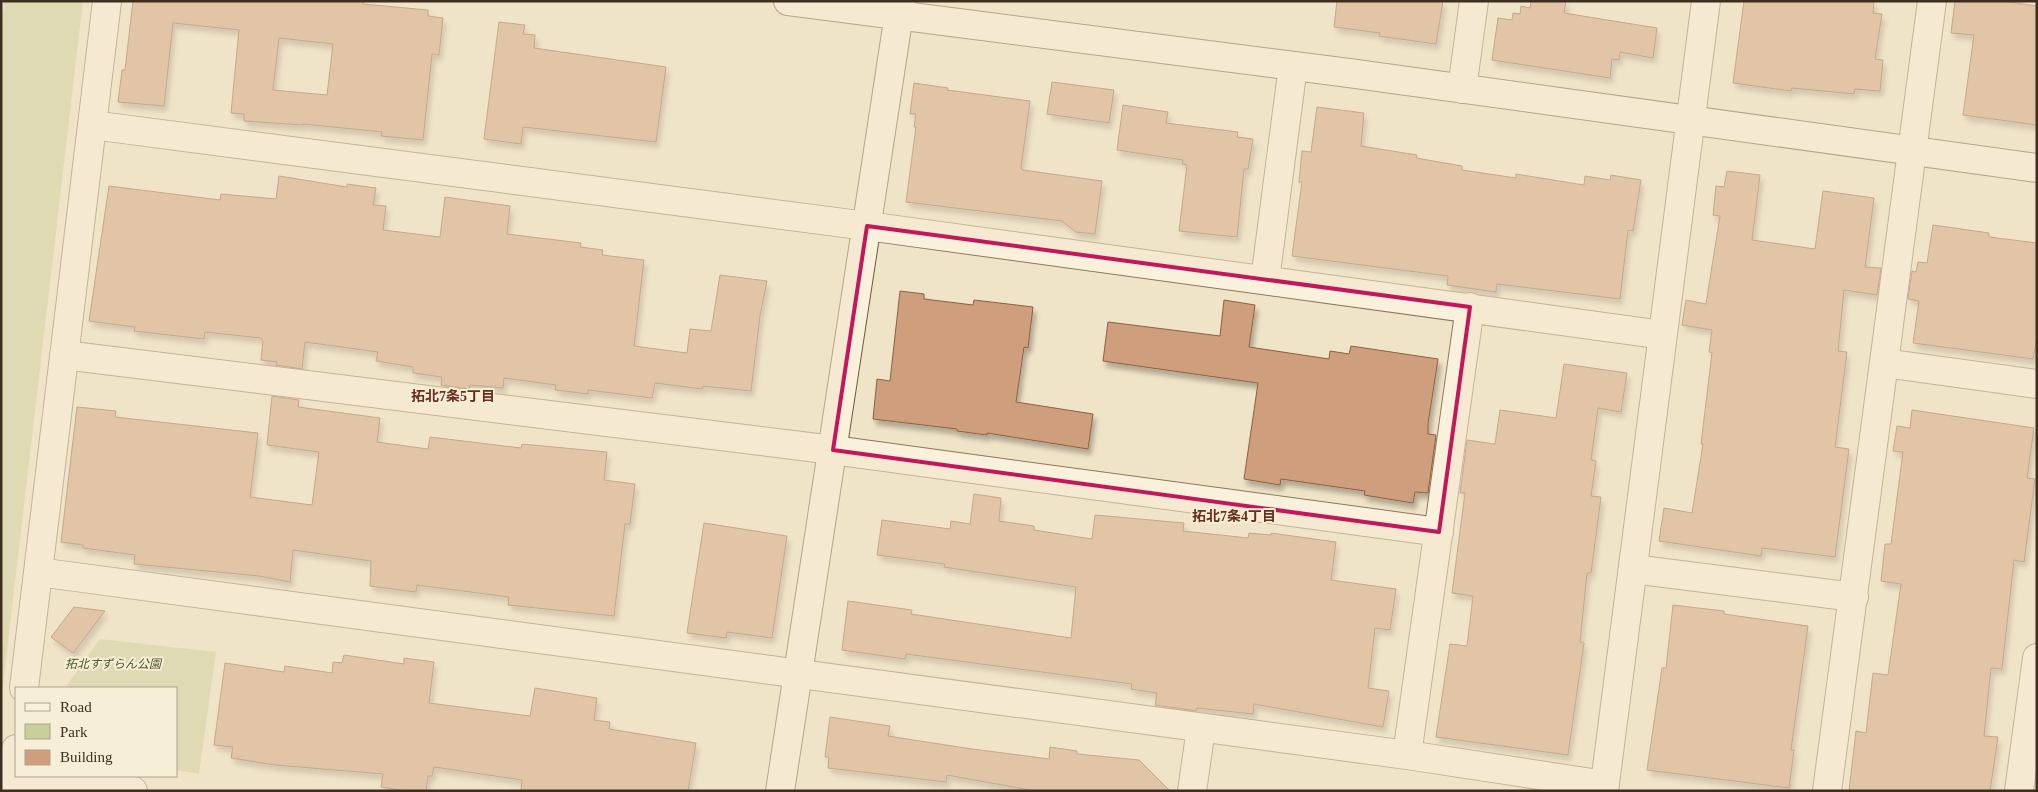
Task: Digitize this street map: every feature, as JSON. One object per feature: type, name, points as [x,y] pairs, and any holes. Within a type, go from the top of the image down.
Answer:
[{"type":"street","points":[[24,687],[107,1]]},
{"type":"street","points":[[788,1],[900,8],[1293,66],[2037,168]]},
{"type":"street","points":[[1462,89],[1474,1]]},
{"type":"street","points":[[38,572],[1201,729],[1407,755],[1604,788],[1706,1]]},
{"type":"street","points":[[1827,791],[1932,1]]},
{"type":"street","points":[[780,791],[900,8]]},
{"type":"street","points":[[1265,280],[1293,66]]},
{"type":"street","points":[[92,125],[867,226],[1470,307],[1663,335]]},
{"type":"street","points":[[1407,755],[1470,307]]},
{"type":"street","points":[[64,355],[833,450],[1439,532]]},
{"type":"street","points":[[1884,363],[2037,384]]},
{"type":"street","points":[[1633,569],[1854,597]]},
{"type":"street","points":[[2019,791],[2037,658]]},
{"type":"street","points":[[1192,791],[1201,729]]},
{"type":"street","points":[[42,777],[133,791]]},
{"type":"highlighted area","points":[[867,226],[1470,307],[1439,532],[833,450]]},
{"type":"green space","points":[[5,1],[83,1],[1,702],[1,24]]},
{"type":"green space","name":"拓北すずらん公園","points":[[100,639],[216,652],[199,774],[178,770],[178,687],[66,687]]},
{"type":"building","points":[[133,1],[364,1],[363,4],[428,10],[428,16],[443,18],[439,55],[432,54],[423,140],[381,136],[382,132],[303,124],[244,121],[244,114],[231,113],[239,30],[173,23],[164,106],[118,102],[122,70],[125,70]],"holes":[[[279,38],[333,44],[327,95],[273,90]]]},
{"type":"building","points":[[1337,1],[1443,1],[1436,44],[1379,36],[1380,33],[1334,27]]},
{"type":"building","points":[[1531,1],[1566,1],[1564,13],[1657,28],[1653,58],[1620,52],[1619,60],[1612,59],[1610,78],[1492,60],[1498,18],[1512,20],[1513,13],[1520,14],[1521,6],[1530,8]]},
{"type":"building","points":[[1744,1],[1874,1],[1873,13],[1882,14],[1875,59],[1883,60],[1880,91],[1855,89],[1854,94],[1792,88],[1791,91],[1733,83]]},
{"type":"building","points":[[1955,1],[2002,1],[2037,6],[2037,125],[1963,115],[1974,35],[1951,33]]},
{"type":"building","points":[[499,22],[525,25],[523,34],[535,35],[534,48],[666,67],[656,142],[523,127],[521,144],[484,139]]},
{"type":"building","points":[[1052,82],[1114,90],[1109,123],[1047,114]]},
{"type":"building","points":[[914,83],[948,88],[947,90],[1030,101],[1021,168],[1023,170],[1102,181],[1095,234],[1076,232],[1062,221],[906,202],[916,127],[914,127],[916,114],[910,114]]},
{"type":"building","points":[[1123,105],[1168,112],[1166,123],[1238,132],[1237,137],[1253,139],[1248,169],[1244,169],[1237,237],[1179,231],[1187,165],[1182,164],[1183,160],[1117,150]]},
{"type":"building","points":[[1317,107],[1364,113],[1361,146],[1417,155],[1416,158],[1462,166],[1462,170],[1516,178],[1516,174],[1584,185],[1585,176],[1610,180],[1611,175],[1641,180],[1633,231],[1628,230],[1620,299],[1497,284],[1496,292],[1447,285],[1448,276],[1292,256],[1302,182],[1299,182],[1302,151],[1311,152]]},
{"type":"building","points":[[1727,171],[1760,175],[1752,240],[1815,249],[1823,191],[1874,198],[1865,267],[1881,268],[1877,295],[1844,290],[1838,351],[1847,352],[1835,447],[1849,449],[1835,557],[1762,548],[1761,556],[1659,541],[1664,508],[1692,513],[1703,444],[1701,444],[1712,353],[1709,352],[1712,330],[1682,325],[1686,300],[1706,304],[1720,216],[1713,215],[1716,186],[1724,187]]},
{"type":"building","points":[[279,176],[347,187],[347,184],[376,188],[373,205],[386,206],[383,230],[440,237],[445,197],[510,206],[507,234],[581,243],[580,247],[603,250],[602,255],[644,260],[634,346],[687,353],[690,329],[711,331],[720,275],[767,281],[760,316],[751,391],[703,386],[702,389],[655,383],[652,398],[588,390],[588,394],[555,390],[556,385],[504,378],[503,388],[470,385],[469,389],[441,385],[442,377],[413,373],[413,367],[376,361],[378,352],[305,342],[302,369],[276,365],[277,362],[261,360],[263,341],[261,338],[205,332],[204,339],[134,331],[135,327],[89,321],[109,186],[220,200],[221,194],[276,199]]},
{"type":"building","points":[[1933,225],[1989,233],[1989,237],[2037,243],[2037,337],[2033,359],[1913,343],[1919,301],[1908,299],[1912,271],[1916,272],[1918,262],[1927,263]]},
{"type":"building","points":[[900,291],[924,294],[924,299],[973,305],[974,300],[1033,307],[1028,348],[1024,347],[1016,402],[1093,414],[1088,449],[987,433],[987,435],[957,431],[957,429],[873,419],[877,379],[890,381]]},
{"type":"building","points":[[1224,300],[1255,305],[1249,347],[1329,359],[1330,351],[1349,354],[1351,346],[1438,359],[1428,424],[1428,434],[1436,435],[1428,493],[1415,492],[1413,503],[1364,495],[1365,491],[1281,479],[1280,485],[1244,479],[1258,383],[1103,361],[1108,322],[1220,336]]},
{"type":"building","points":[[1564,364],[1627,373],[1621,412],[1598,408],[1591,460],[1596,461],[1591,496],[1601,497],[1591,573],[1587,573],[1580,642],[1584,643],[1568,755],[1436,737],[1450,644],[1467,646],[1473,596],[1452,593],[1465,493],[1460,493],[1467,440],[1495,444],[1500,410],[1556,418]]},
{"type":"building","points":[[272,396],[299,400],[298,407],[380,418],[377,442],[428,449],[430,437],[521,448],[522,444],[607,452],[604,480],[635,484],[630,524],[625,524],[614,616],[508,605],[509,597],[417,585],[416,592],[370,586],[371,561],[293,550],[290,582],[259,576],[134,564],[135,555],[83,548],[83,545],[61,542],[77,407],[116,411],[115,417],[258,433],[250,497],[312,505],[319,452],[267,445]]},
{"type":"building","points":[[1912,410],[2034,428],[2027,478],[2035,479],[2024,562],[2014,560],[2002,669],[1991,668],[1984,736],[1998,737],[1990,791],[1849,791],[1856,731],[1866,733],[1873,673],[1888,675],[1901,584],[1881,581],[1885,544],[1891,544],[1903,452],[1893,451],[1897,426],[1910,428]]},
{"type":"building","points":[[974,494],[1001,498],[999,521],[1034,526],[1034,530],[1092,539],[1095,515],[1184,523],[1183,531],[1248,538],[1249,533],[1271,535],[1271,533],[1336,542],[1331,580],[1396,589],[1390,630],[1375,628],[1368,688],[1389,691],[1383,727],[1254,704],[1253,714],[1197,708],[1196,711],[1155,705],[1157,693],[1131,689],[1132,684],[906,654],[905,659],[842,650],[848,601],[912,610],[911,614],[1071,638],[1076,587],[944,567],[945,564],[877,555],[882,520],[950,529],[951,521],[970,524]]},
{"type":"building","points":[[704,523],[787,536],[772,638],[727,632],[726,638],[687,633]]},
{"type":"building","points":[[1673,605],[1724,611],[1724,614],[1808,626],[1791,750],[1794,750],[1789,788],[1647,770],[1662,668],[1666,668]]},
{"type":"building","points":[[74,607],[105,611],[73,653],[51,637]]},
{"type":"building","points":[[344,655],[404,664],[404,658],[434,662],[429,703],[530,716],[535,688],[597,698],[594,720],[610,722],[609,729],[696,743],[688,791],[521,791],[522,780],[434,767],[432,776],[428,776],[426,791],[407,791],[381,787],[383,774],[275,765],[231,758],[233,747],[214,745],[225,663],[284,672],[285,666],[332,673],[333,662],[342,663]]},
{"type":"building","points":[[830,717],[890,726],[888,736],[965,748],[1049,759],[1050,747],[1077,751],[1077,754],[1139,760],[1170,791],[1035,791],[947,775],[946,782],[828,768],[829,757],[825,757]]},
{"type":"district","name":"拓北7条5丁目","points":[[453,396]]},
{"type":"district","name":"拓北7条4丁目","points":[[1234,516]]}]
